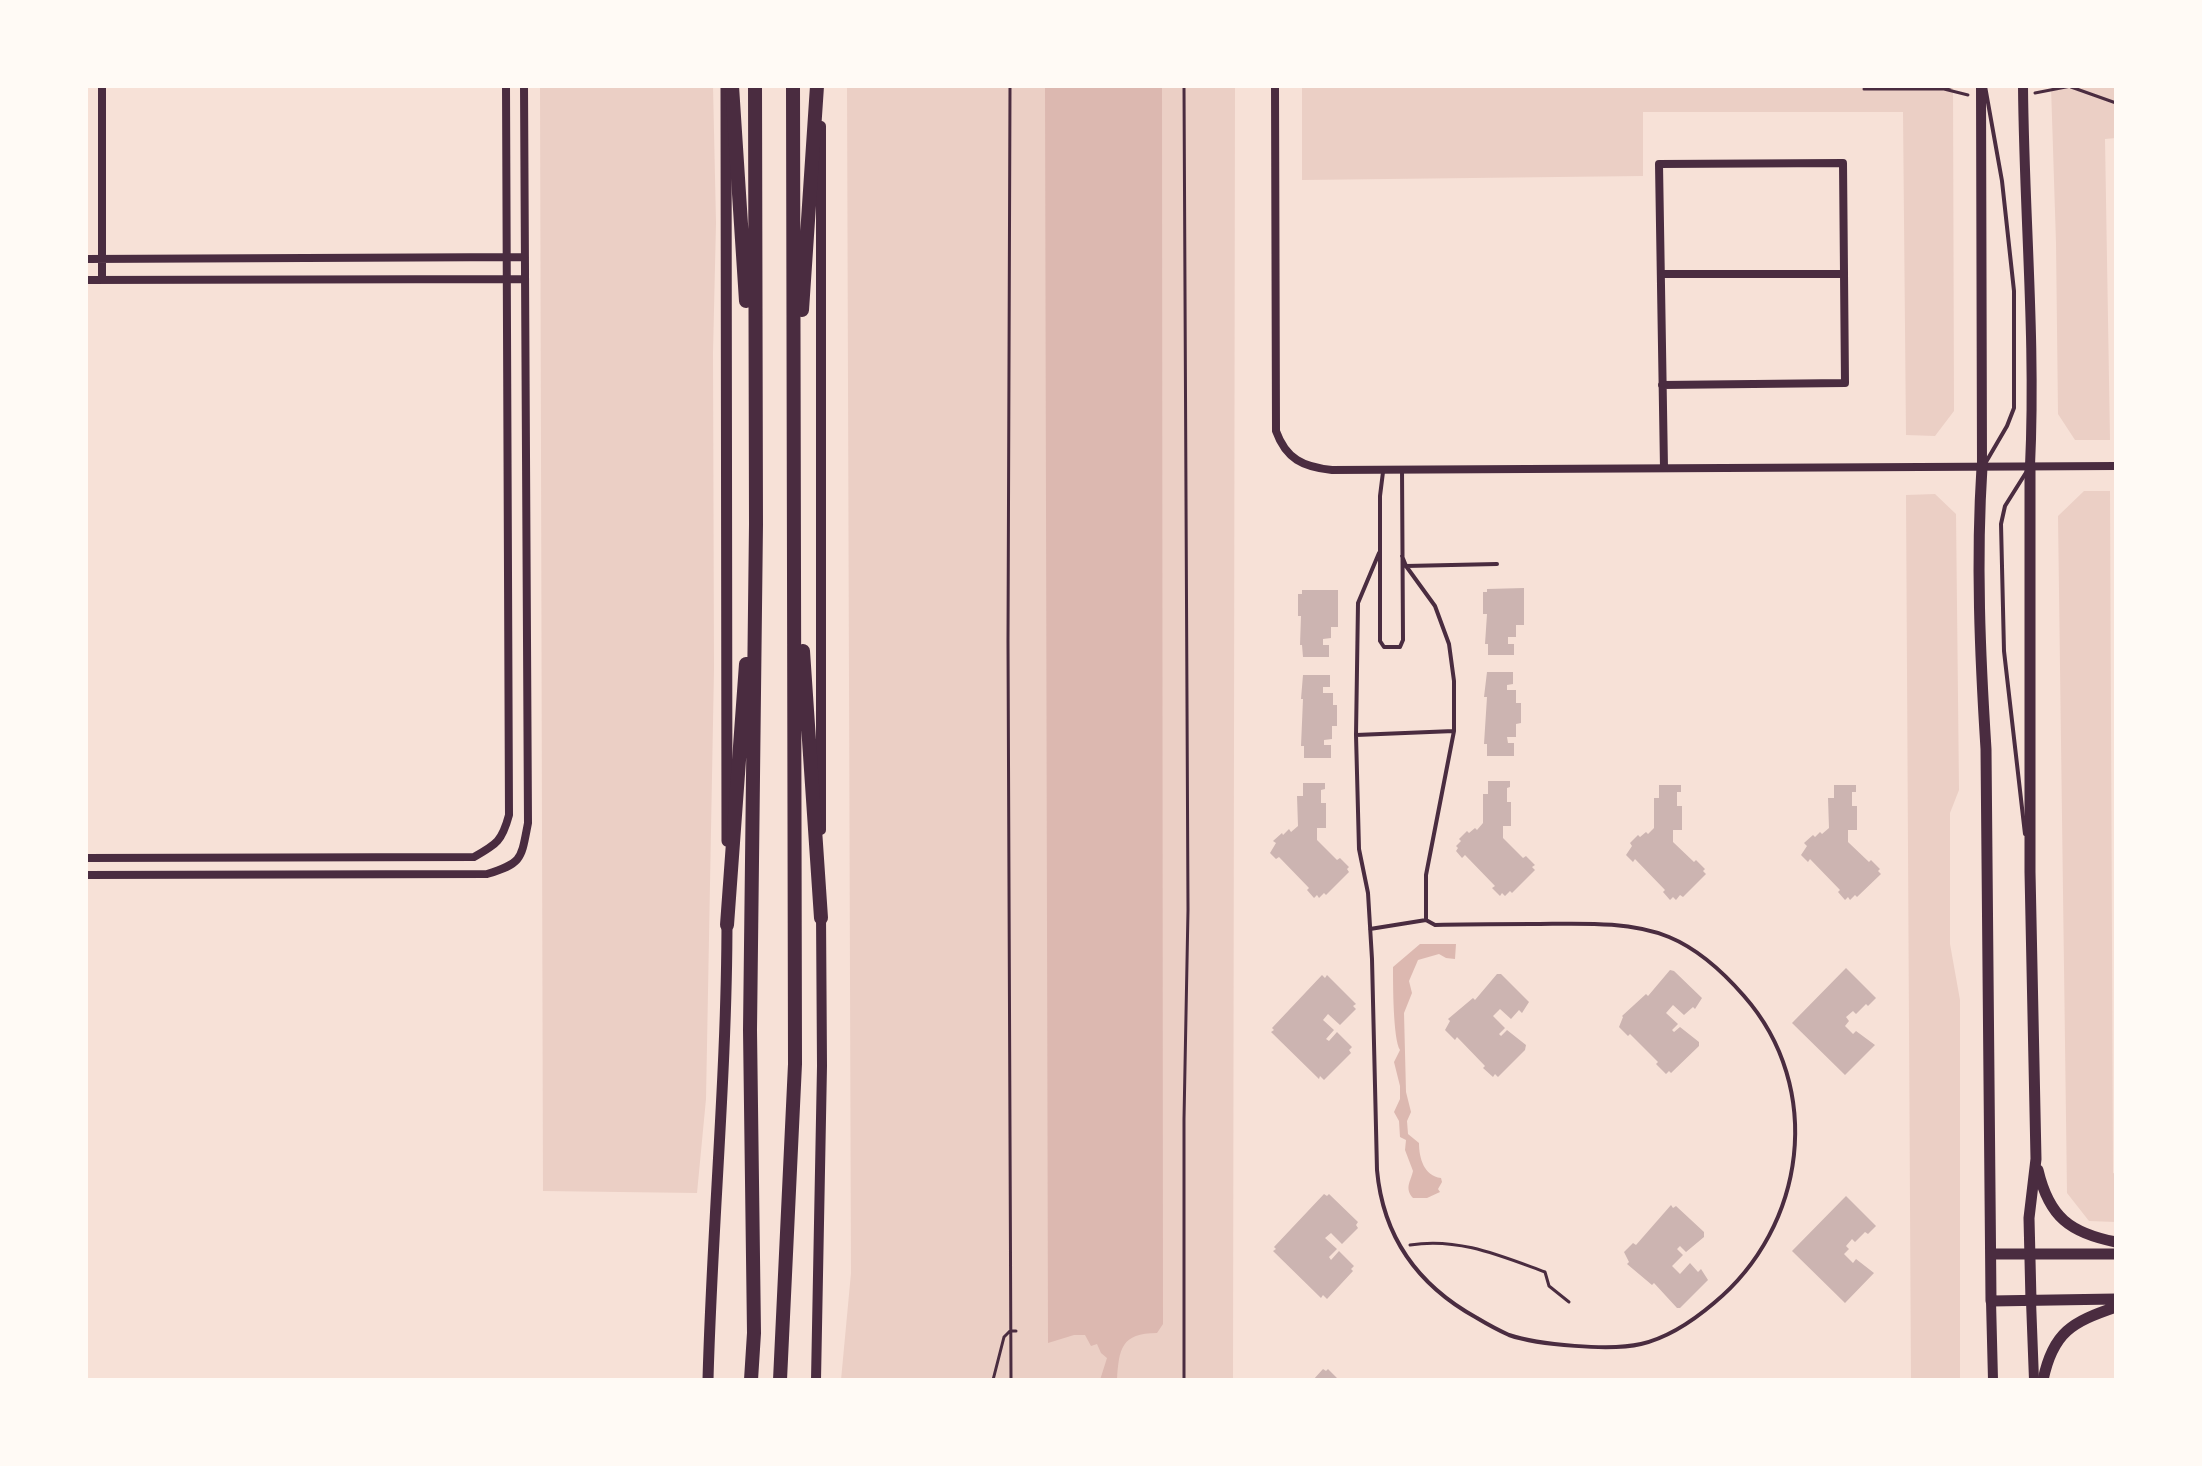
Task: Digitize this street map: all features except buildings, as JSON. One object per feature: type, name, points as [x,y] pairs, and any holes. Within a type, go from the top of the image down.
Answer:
[{"type":"highway","points":[[732,86],[755,434]]},
{"type":"highway","points":[[751,1380],[754,1333],[750,1030],[756,524],[755,86]]},
{"type":"highway","points":[[780,1380],[795,1064],[793,86]]},
{"type":"highway","points":[[794,438],[819,86]]},
{"type":"highway","points":[[727,925],[756,524]]},
{"type":"highway","points":[[794,525],[821,918]]},
{"type":"main road","points":[[708,1380],[714,1213],[725,1044],[727,925],[726,86]]},
{"type":"main road","points":[[2030,466],[2030,872],[2036,1159],[2029,1218],[2031,1301]]},
{"type":"main road","points":[[1982,467],[1979,525],[1986,749],[1991,1301],[2116,1299]]},
{"type":"main road","points":[[2036,1159],[2047,1200],[2058,1216],[2074,1229],[2094,1238],[2116,1242]]},
{"type":"main road","points":[[1991,1254],[2116,1254]]},
{"type":"main road","points":[[2043,1380],[2052,1349],[2062,1333],[2087,1317],[2116,1307]]},
{"type":"street","points":[[102,86],[102,280]]},
{"type":"street","points":[[86,858],[474,857],[504,836],[509,815],[506,86]]},
{"type":"street","points":[[86,875],[487,874],[511,866],[522,854],[528,823],[524,86]]},
{"type":"street","points":[[816,1380],[822,1066],[819,86]]},
{"type":"street","points":[[1275,86],[1276,431],[1281,447],[1296,462],[1313,468],[1383,470],[2116,466]]},
{"type":"street","points":[[1982,467],[1983,86]]},
{"type":"street","points":[[2025,90],[2032,326],[2030,466]]},
{"type":"street","points":[[1662,385],[1845,383],[1843,163],[1659,164],[1662,385],[1664,468]]},
{"type":"street","points":[[86,259],[525,257]]},
{"type":"street","points":[[1661,274],[1844,274]]},
{"type":"street","points":[[86,280],[525,279]]},
{"type":"street","points":[[1991,1301],[1993,1380]]},
{"type":"street","points":[[2031,1301],[2034,1380]]},
{"type":"lane","points":[[1982,467],[2007,426],[2014,408],[2014,291],[2002,181],[1983,86]]},
{"type":"lane","points":[[2030,466],[2005,506],[2001,524],[2005,664],[2030,872]]},
{"type":"lane","points":[[1383,470],[1380,480],[1380,641],[1384,647],[1400,647],[1403,640],[1402,468]]},
{"type":"lane","points":[[1370,929],[1426,920],[1435,925],[1603,925],[1654,932],[1681,943],[1722,973],[1754,1007],[1778,1049],[1792,1089],[1796,1133],[1786,1190],[1770,1233],[1758,1256],[1735,1285],[1699,1315],[1641,1344],[1588,1346],[1528,1340],[1509,1334],[1460,1308],[1424,1277],[1399,1247],[1380,1200],[1368,893],[1359,849],[1356,735],[1358,603],[1379,553]]},
{"type":"lane","points":[[1402,556],[1435,606],[1449,644],[1454,681],[1454,731],[1426,875],[1426,920]]},
{"type":"lane","points":[[1406,566],[1497,564]]},
{"type":"lane","points":[[1356,735],[1454,731]]},
{"type":"path","points":[[1010,86],[1008,640],[1011,1380]]},
{"type":"path","points":[[1184,86],[1188,910],[1184,1380]]},
{"type":"path","points":[[1944,89],[1953,86]]},
{"type":"path","points":[[2025,90],[2069,86],[2116,103]]},
{"type":"path","points":[[1864,89],[1944,89],[1971,95]]},
{"type":"path","points":[[1399,1247],[1423,1243],[1456,1244],[1494,1252],[1545,1272],[1549,1286],[1569,1302]]},
{"type":"path","points":[[993,1380],[1004,1337],[1010,1331],[1016,1331]]},
{"type":"shaded area","points":[[540,86],[713,86],[716,223],[713,353],[714,669],[706,1099],[697,1193],[543,1191]]},
{"type":"shaded area","points":[[847,86],[1235,86],[1233,1380],[841,1380],[851,1273]]},
{"type":"shaded area","points":[[1045,86],[1162,86],[1163,1324],[1157,1333],[1136,1336],[1124,1345],[1117,1380],[1100,1380],[1107,1358],[1097,1344],[1091,1346],[1085,1335],[1048,1343]]},
{"type":"shaded area","points":[[1302,86],[1953,86],[1954,411],[1935,436],[1906,435],[1903,112],[1643,112],[1643,176],[1302,180]]},
{"type":"shaded area","points":[[2051,86],[2116,86],[2116,138],[2105,139],[2110,440],[2075,440],[2058,414]]},
{"type":"shaded area","points":[[2084,491],[2110,491],[2113,1173],[2116,1174],[2116,1222],[2089,1221],[2067,1193],[2058,516]]},
{"type":"shaded area","points":[[1935,494],[1956,514],[1959,790],[1950,813],[1950,944],[1960,1000],[1960,1380],[1911,1380],[1906,495]]},
{"type":"shaded area","points":[[1420,944],[1456,944],[1455,959],[1439,954],[1418,960],[1409,981],[1412,993],[1404,1013],[1406,1092],[1411,1112],[1407,1121],[1408,1134],[1419,1143],[1421,1160],[1427,1170],[1441,1178],[1442,1182],[1438,1189],[1440,1192],[1427,1198],[1413,1198],[1409,1188],[1413,1171],[1405,1150],[1406,1140],[1400,1137],[1399,1121],[1394,1112],[1400,1099],[1400,1086],[1394,1062],[1400,1050],[1395,1023],[1393,967]]}]
